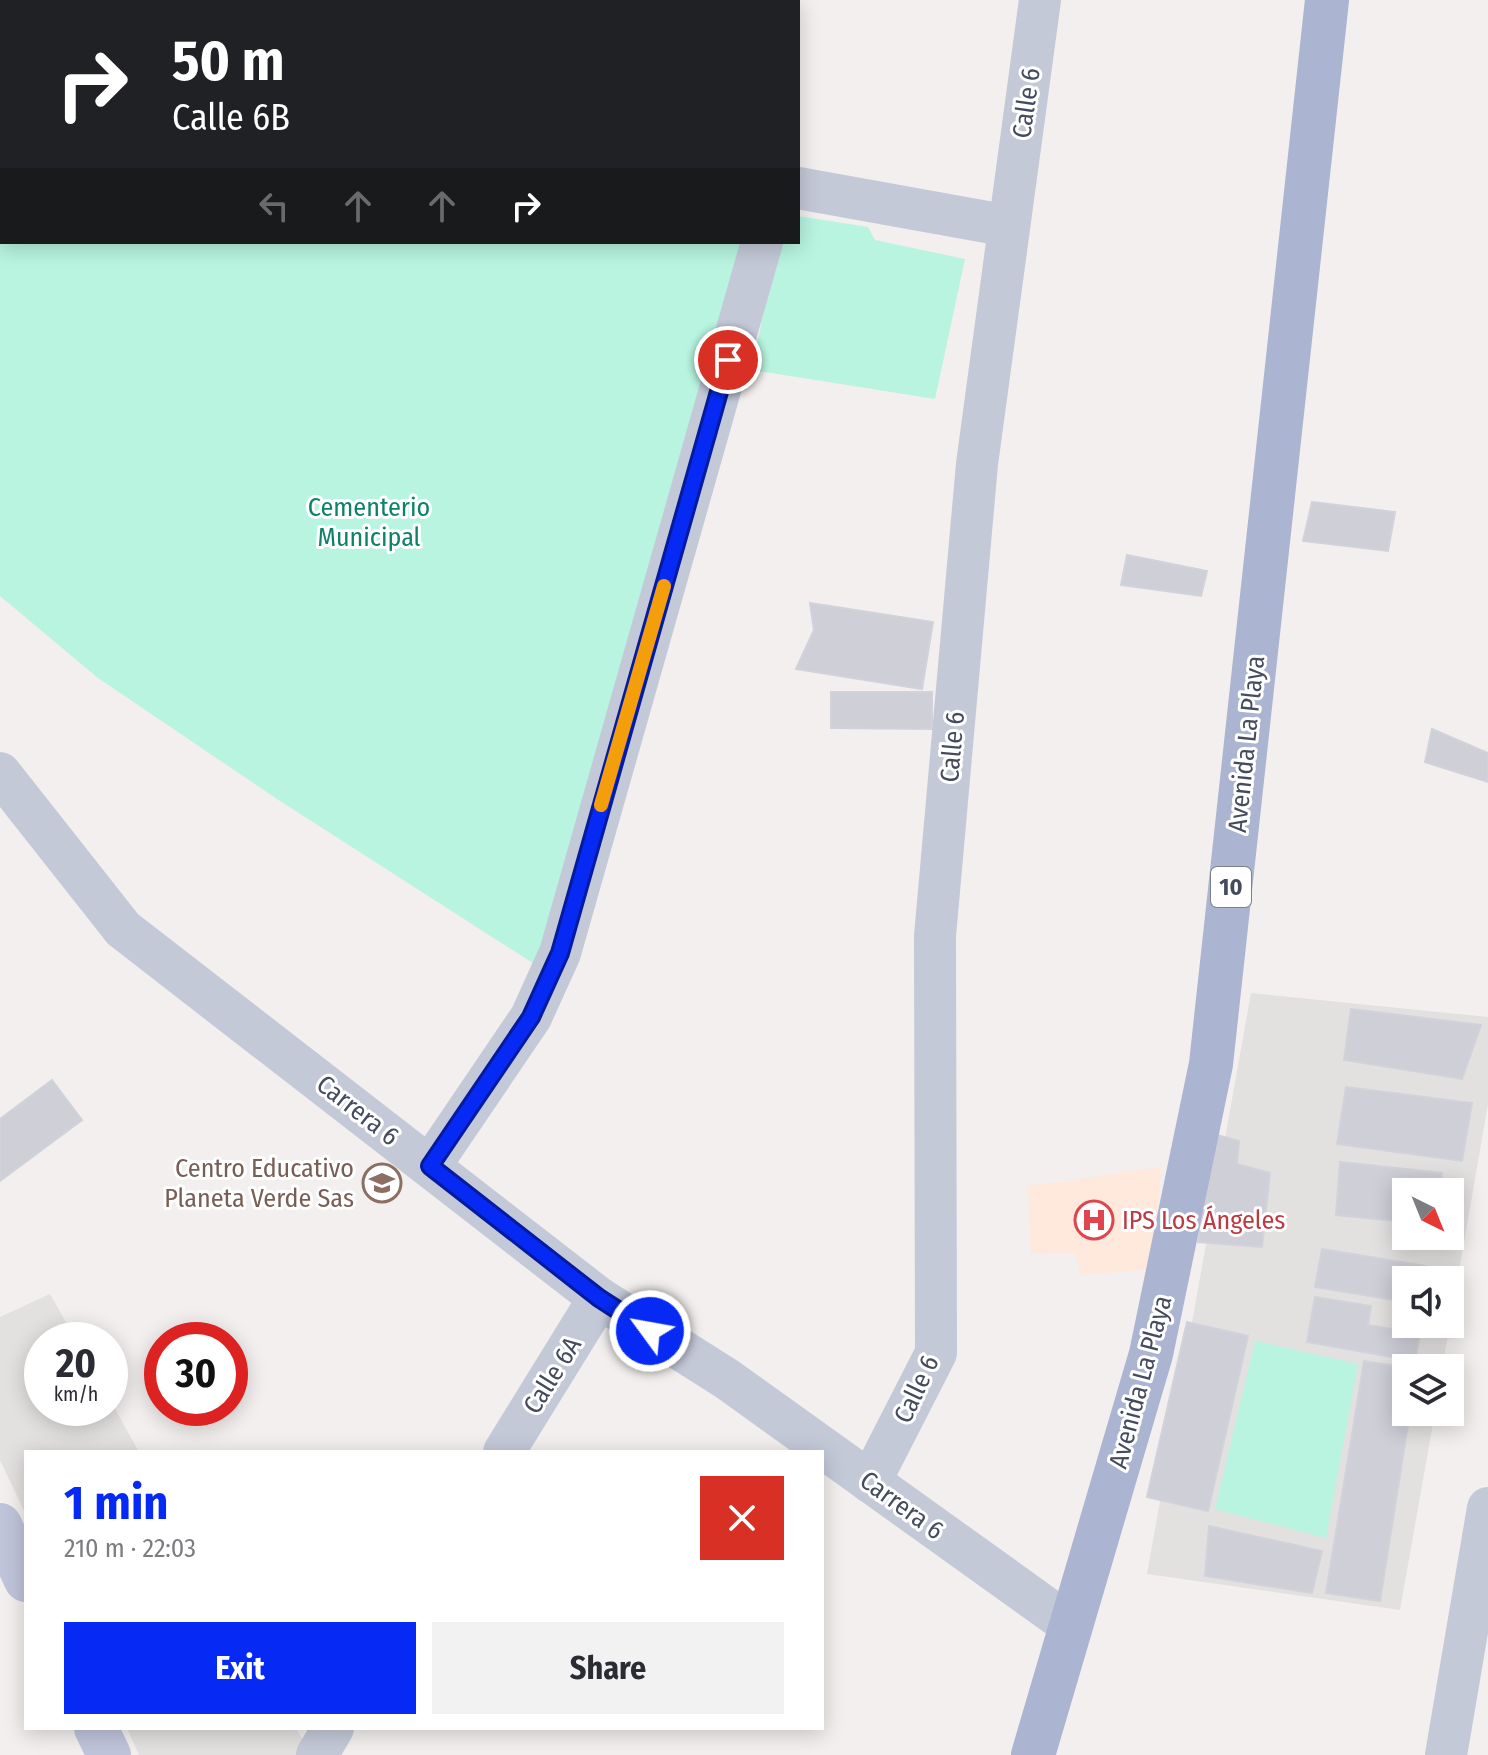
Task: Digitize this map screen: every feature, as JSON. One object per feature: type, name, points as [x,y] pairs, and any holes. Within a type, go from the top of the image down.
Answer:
[{"type":"main road","name":"Avenida La Playa","points":[[1033,1755],[1151,1354],[1211,1064],[1327,0]]},
{"type":"main road","points":[[0,1525],[24,1576]]},
{"type":"main road","points":[[97,1730],[109,1755]]},
{"type":"street","name":"Calle 6","points":[[870,1482],[936,1353],[935,936],[977,464],[1040,0]]},
{"type":"street","points":[[800,188],[1009,226]]},
{"type":"street","points":[[430,1166],[531,1017],[560,953],[761,244]]},
{"type":"street","name":"Carrera 6","points":[[0,773],[123,929],[599,1298],[727,1379],[1070,1625]]},
{"type":"street","name":"Calle 6A","points":[[505,1450],[599,1298]]},
{"type":"street","points":[[1446,1755],[1488,1508]]},
{"type":"street","points":[[317,1755],[332,1730]]},
{"type":"shaded area","points":[[1251,993],[1488,1017],[1488,1104],[1464,1242],[1464,1178],[1392,1178],[1392,1250],[1463,1250],[1460,1266],[1392,1266],[1392,1338],[1447,1338],[1445,1354],[1392,1354],[1392,1426],[1433,1426],[1400,1610],[1147,1574]]},
{"type":"shaded area","name":"IPS Los Ángeles","points":[[1161,1167],[1154,1269],[1081,1275],[1075,1253],[1031,1254],[1028,1186]]},
{"type":"shaded area","points":[[50,1294],[66,1322],[24,1322],[24,1426],[124,1426],[138,1450],[24,1450],[24,1511],[0,1460],[0,1317]]},
{"type":"shaded area","points":[[128,1730],[297,1730],[308,1748],[302,1755],[139,1755]]},
{"type":"green space","points":[[800,216],[868,227],[875,240],[965,259],[935,399],[752,370],[777,244],[800,244]]},
{"type":"green space","name":"Cementerio Municipal","points":[[0,244],[741,244],[662,518],[539,967],[277,799],[98,678],[0,596]]},
{"type":"green space","points":[[1255,1341],[1358,1364],[1326,1538],[1215,1509]]},
{"type":"building","points":[[1312,502],[1395,512],[1388,551],[1303,541]]},
{"type":"building","points":[[1127,555],[1207,571],[1201,596],[1121,585]]},
{"type":"building","points":[[810,603],[933,622],[922,689],[796,669],[814,630]]},
{"type":"building","points":[[831,692],[932,692],[932,729],[831,728]]},
{"type":"building","points":[[1432,729],[1488,753],[1488,782],[1425,762]]},
{"type":"building","points":[[1351,1009],[1481,1025],[1462,1079],[1344,1060]]},
{"type":"building","points":[[52,1080],[82,1120],[0,1181],[0,1119]]},
{"type":"building","points":[[1346,1087],[1472,1103],[1462,1161],[1337,1144]]},
{"type":"building","points":[[1217,1135],[1239,1141],[1237,1164],[1270,1173],[1262,1247],[1198,1242]]},
{"type":"building","points":[[1340,1162],[1442,1173],[1441,1178],[1392,1178],[1392,1221],[1336,1215]]},
{"type":"building","points":[[1322,1249],[1426,1266],[1392,1266],[1392,1300],[1315,1287]]},
{"type":"building","points":[[1315,1297],[1371,1306],[1368,1325],[1392,1329],[1392,1338],[1419,1338],[1416,1354],[1392,1354],[1392,1357],[1307,1342]]},
{"type":"building","points":[[1187,1322],[1248,1336],[1208,1511],[1147,1497]]},
{"type":"building","points":[[1364,1361],[1392,1365],[1392,1426],[1408,1426],[1380,1601],[1326,1593]]},
{"type":"building","points":[[1209,1526],[1322,1551],[1312,1593],[1205,1576]]},
{"type":"slow traffic","points":[[601,805],[664,586]]},
{"type":"place","name":"Centro Educativo Planeta Verde Sas","points":[[382,1183]]},
{"type":"place","name":"IPS Los Ángeles","points":[[1094,1220]]},
{"type":"route","points":[[650,1331],[599,1298],[430,1166],[531,1017],[560,953],[728,360]]}]
